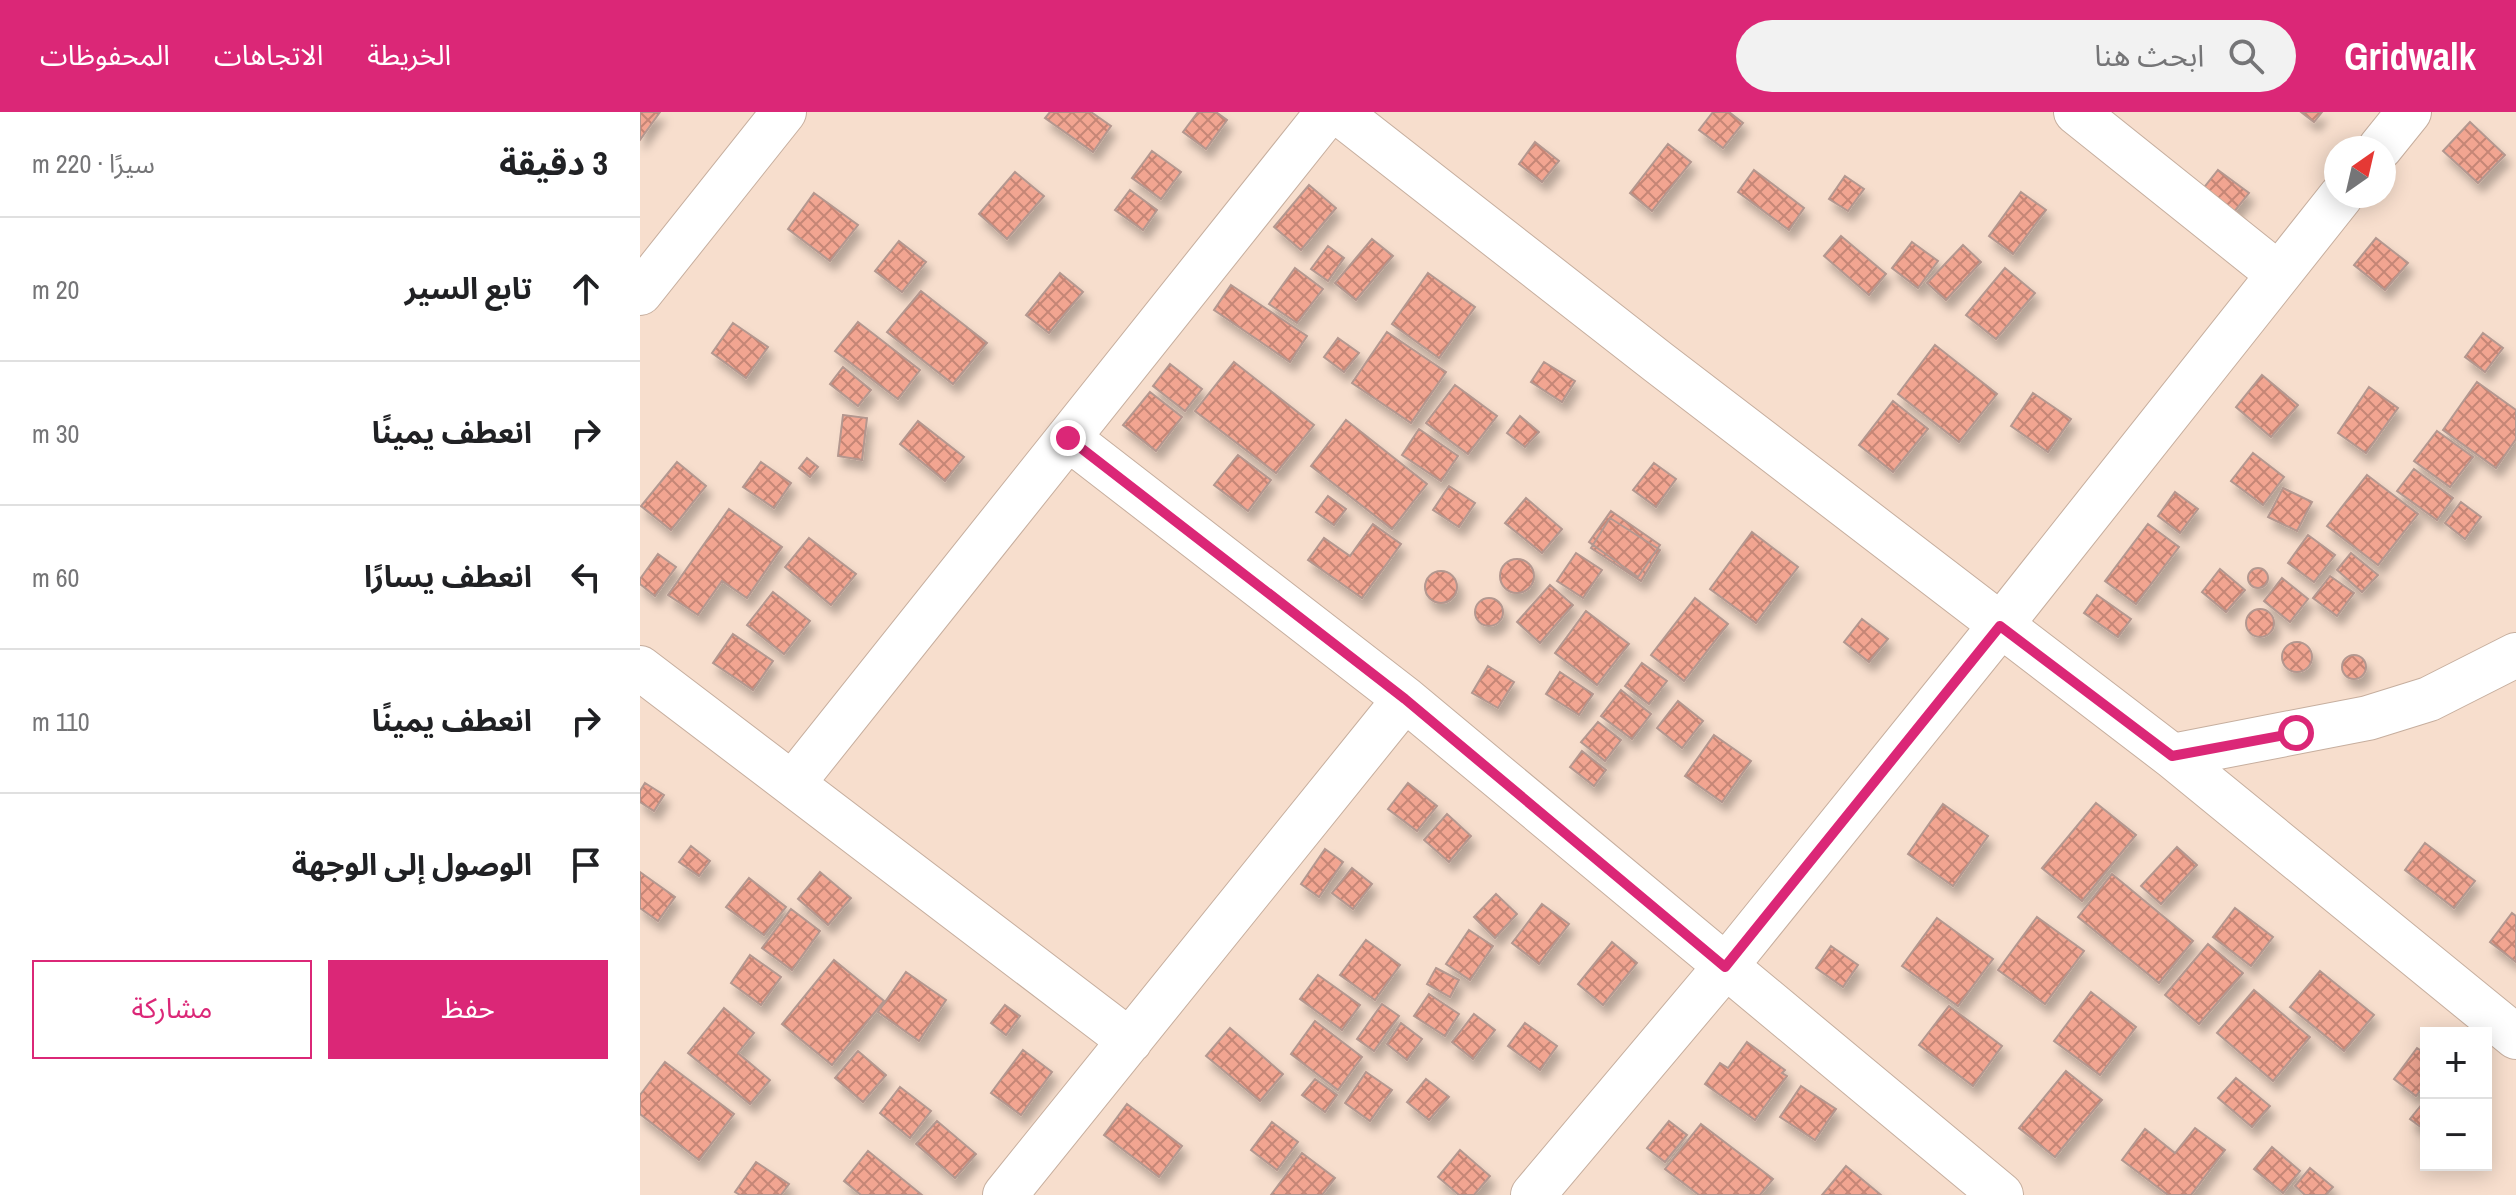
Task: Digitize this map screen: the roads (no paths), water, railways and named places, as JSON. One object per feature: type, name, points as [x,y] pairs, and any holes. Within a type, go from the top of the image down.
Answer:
[{"type":"street","points":[[640,293],[784,112]]},
{"type":"street","points":[[793,783],[1328,112]]},
{"type":"street","points":[[1338,112],[2172,756],[2516,1037]]},
{"type":"street","points":[[2076,112],[2277,273]]},
{"type":"street","points":[[2390,136],[2409,112]]},
{"type":"street","points":[[1533,1195],[1725,967],[2331,208]]},
{"type":"street","points":[[1068,438],[1405,699],[2001,1195]]},
{"type":"street","points":[[2172,756],[2368,718],[2429,699],[2516,655]]},
{"type":"street","points":[[640,668],[1130,1041]]},
{"type":"street","points":[[1005,1195],[1405,699]]}]
